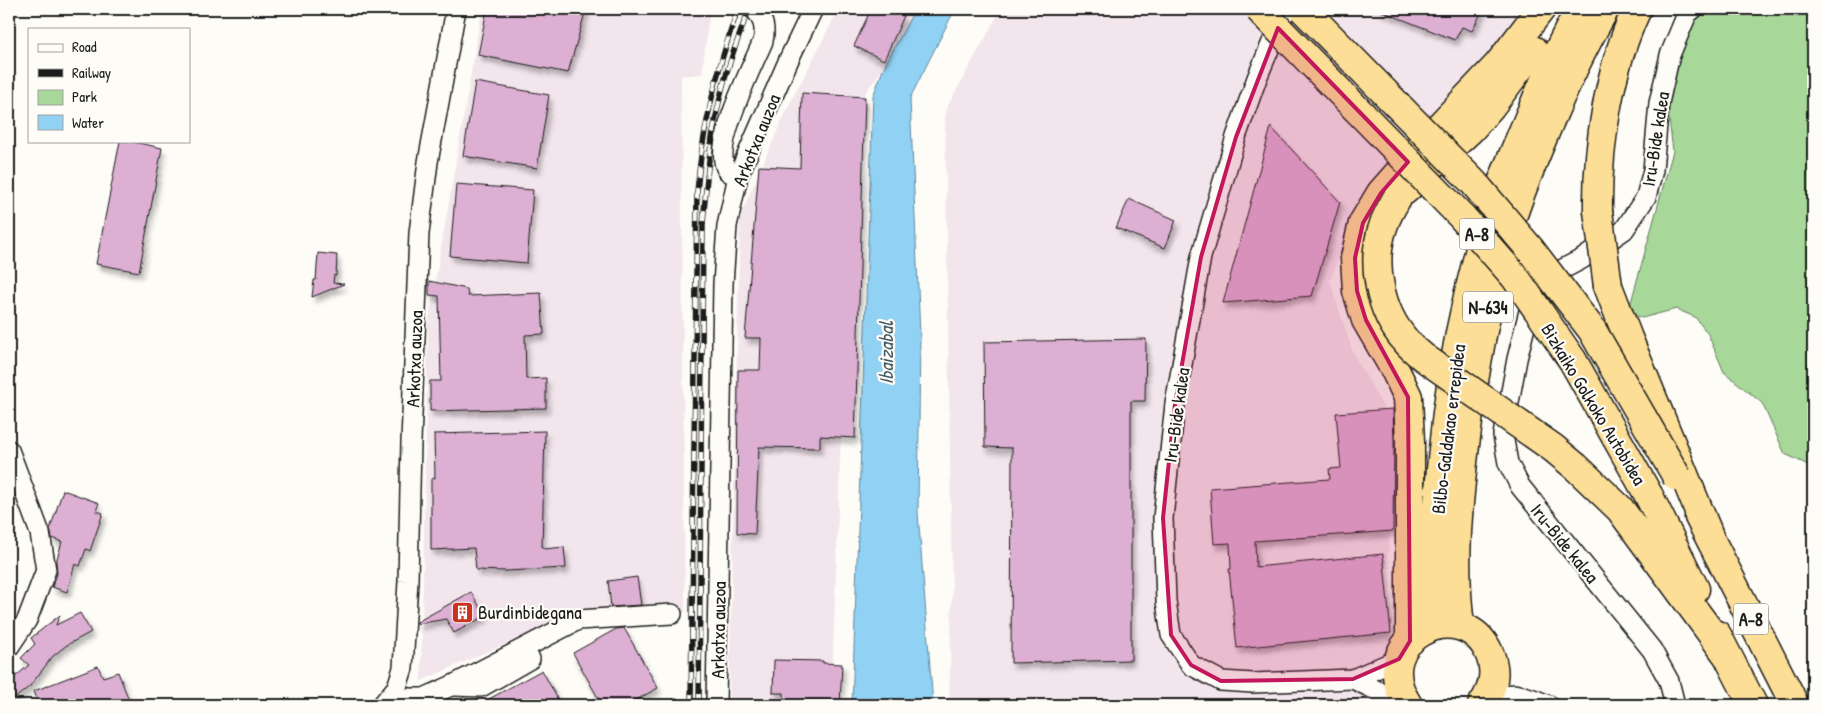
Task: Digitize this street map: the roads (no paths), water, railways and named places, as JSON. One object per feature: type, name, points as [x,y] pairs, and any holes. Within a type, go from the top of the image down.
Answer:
[{"type":"highway","name":"Bizkaiko Golkoko Autobidea","points":[[1259,9],[1462,216],[1515,277],[1574,361],[1649,496],[1753,705]]},
{"type":"highway","name":"Bizkaiko Golkoko Autobidea","points":[[1302,9],[1474,183],[1530,249],[1592,330],[1708,533]]},
{"type":"highway","points":[[1408,705],[1399,691],[1396,675],[1411,643],[1408,397],[1395,370],[1366,320],[1357,291],[1355,258],[1363,223],[1381,193],[1440,126],[1498,65],[1541,9]]},
{"type":"highway","points":[[1564,9],[1491,106],[1456,143],[1398,196],[1384,223],[1379,241],[1379,286],[1395,326],[1405,341],[1423,357],[1553,448],[1620,509],[1725,652]]},
{"type":"highway","name":"Bilbo-Galdakao errepidea","points":[[1411,643],[1431,614],[1434,595],[1438,486],[1448,402],[1459,341],[1487,224],[1503,178],[1542,85],[1580,9]]},
{"type":"highway","name":"Bilbo-Galdakao errepidea","points":[[1460,626],[1456,572],[1460,488],[1471,396],[1493,287],[1508,230],[1523,185],[1569,78],[1605,9]]},
{"type":"highway","points":[[1638,9],[1622,51],[1607,109],[1598,178],[1598,211],[1608,286],[1708,533]]},
{"type":"highway","name":"A-8","points":[[1708,533],[1795,705]]},
{"type":"highway","points":[[1411,643],[1432,627],[1460,626],[1477,636],[1487,649],[1493,663],[1494,680],[1484,702]]},
{"type":"street","name":"Arkotxa auzoa","points":[[392,702],[403,668],[419,233],[428,162],[456,9]]},
{"type":"street","points":[[738,176],[729,173],[725,166],[723,146],[727,128],[763,41],[765,30],[763,20],[756,9]]},
{"type":"street","name":"Arkotxa auzoa","points":[[716,705],[723,284],[727,226],[738,176],[790,56],[813,9]]},
{"type":"street","name":"Iru-Bide kalea","points":[[1286,9],[1257,78],[1236,136],[1201,257],[1175,404],[1163,518],[1166,602],[1171,635],[1191,665],[1221,681],[1353,679]]},
{"type":"street","name":"Iru-Bide kalea","points":[[1674,705],[1669,681],[1652,650],[1520,486],[1508,463],[1503,435],[1517,359],[1532,299],[1561,270],[1582,259],[1624,230],[1646,197],[1653,170],[1658,103],[1670,55],[1688,14],[1693,9]]},
{"type":"street","points":[[9,450],[40,533],[46,570],[28,620],[9,647]]},
{"type":"street","name":"Arkotxa auzoa","points":[[392,702],[408,698],[424,698],[453,686],[578,620],[672,614]]},
{"type":"street","points":[[1353,679],[1411,643]]},
{"type":"street","points":[[1493,663],[1501,678],[1516,693]]},
{"type":"street","points":[[1353,679],[1408,705]]},
{"type":"street","points":[[1484,702],[1500,694],[1516,693],[1549,705]]},
{"type":"water","name":"Ibaizabal","points":[[915,9],[955,9],[910,98],[920,335],[918,513],[933,705],[852,705],[873,96],[884,67]]},
{"type":"railway","points":[[691,705],[697,192],[699,168],[712,99],[723,54],[738,9]]},
{"type":"railway","points":[[699,705],[703,225],[710,151],[718,107],[728,69],[749,9]]},
{"type":"place","name":"Burdinbidegana","points":[[462,612]]}]
